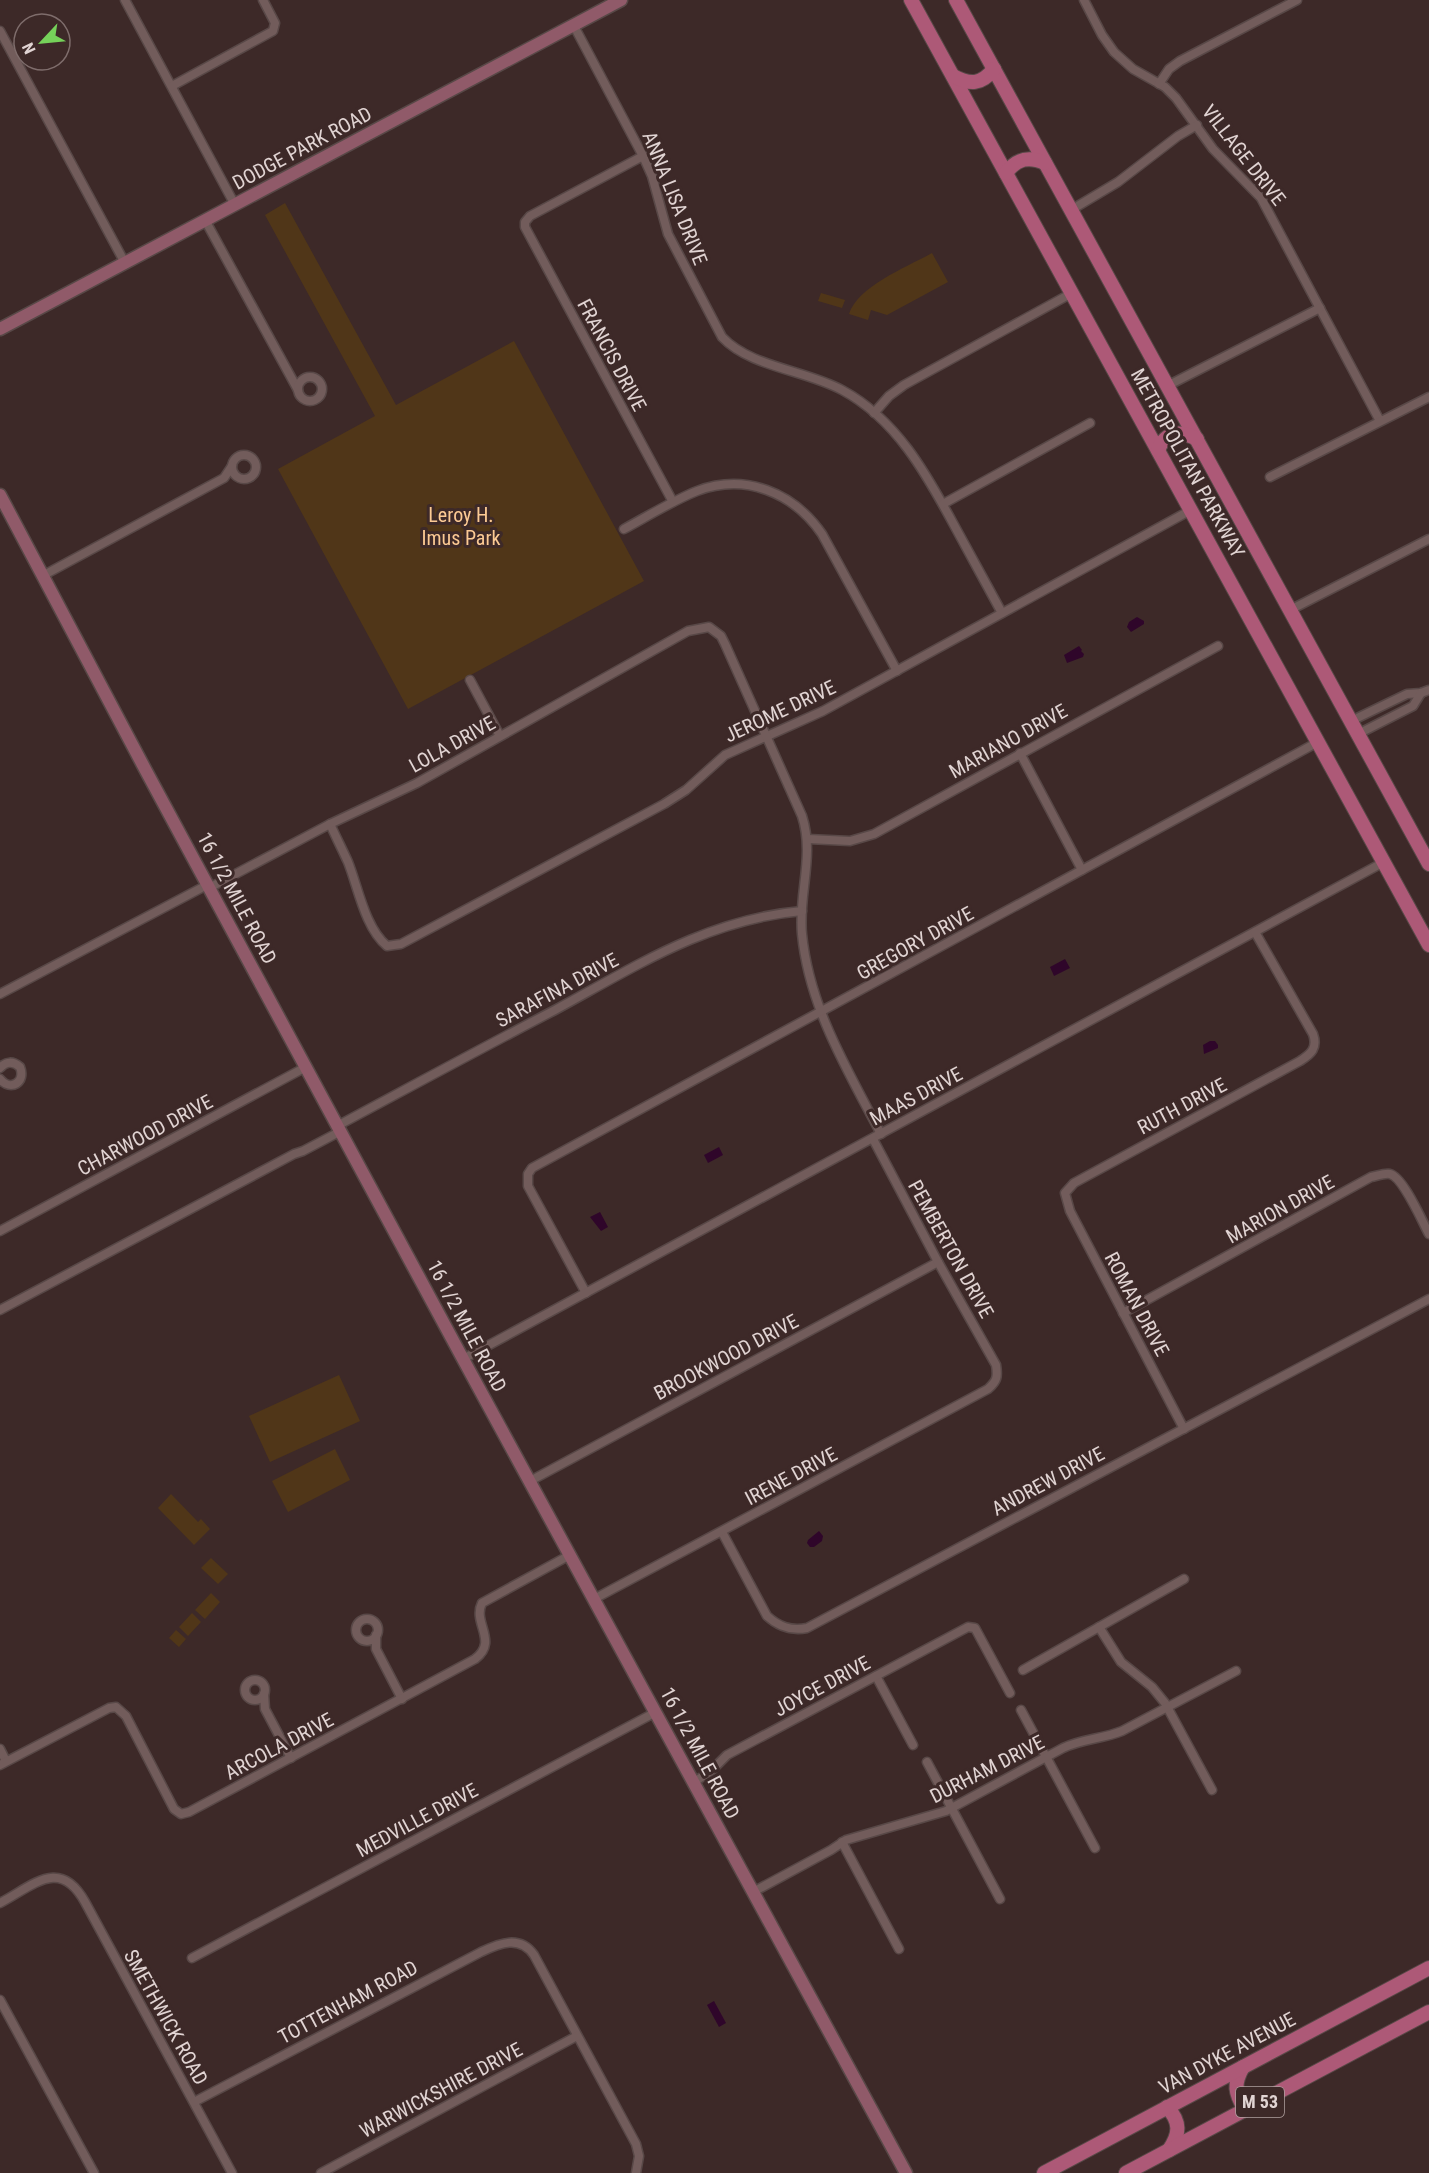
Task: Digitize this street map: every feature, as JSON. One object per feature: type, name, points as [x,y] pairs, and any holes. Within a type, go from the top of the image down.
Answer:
[{"type":"main road","name":"METROPOLITAN PARKWAY","points":[[911,0],[1384,862],[1424,928],[1429,945]]},
{"type":"main road","name":"METROPOLITAN PARKWAY","points":[[956,0],[1358,734],[1424,843],[1428,860]]},
{"type":"main road","points":[[953,76],[966,82],[977,83],[986,78],[994,69]]},
{"type":"main road","points":[[1006,172],[1023,159],[1037,160],[1045,164]]},
{"type":"main road","points":[[1158,450],[1164,438],[1173,434],[1183,433],[1197,440]]},
{"type":"main road","name":"VAN DYKE AVENUE","points":[[1044,2173],[1429,1968]]},
{"type":"main road","name":"M 53","points":[[1126,2173],[1429,2012]]},
{"type":"main road","points":[[1244,2067],[1238,2076],[1235,2089],[1245,2110]]},
{"type":"main road","points":[[1167,2107],[1175,2117],[1178,2127],[1175,2141],[1169,2150]]},
{"type":"street","points":[[125,0],[235,205]]},
{"type":"street","points":[[172,86],[273,32],[275,23],[262,0]]},
{"type":"street","name":"DODGE PARK ROAD","points":[[0,329],[621,0]]},
{"type":"street","name":"VILLAGE DRIVE","points":[[1084,0],[1102,35],[1114,52],[1133,69],[1159,84],[1176,98],[1213,149],[1261,198],[1380,421]]},
{"type":"street","points":[[1159,84],[1169,69],[1180,61],[1297,0]]},
{"type":"street","name":"ANNA LISA DRIVE","points":[[574,26],[643,156],[652,176],[668,234],[714,324],[727,342],[748,356],[806,374],[840,389],[874,413],[896,433],[913,455],[943,504],[1002,613]]},
{"type":"street","points":[[0,31],[125,263]]},
{"type":"street","points":[[1071,210],[1118,182],[1178,136],[1197,125]]},
{"type":"street","name":"FRANCIS DRIVE","points":[[643,156],[530,216],[525,222],[526,231],[673,502]]},
{"type":"street","points":[[205,220],[289,376],[298,390],[301,398],[308,401],[316,400],[321,394],[322,386],[317,379],[289,376]]},
{"type":"street","points":[[874,413],[889,396],[903,385],[1072,293]]},
{"type":"street","points":[[1167,386],[1320,308]]},
{"type":"street","points":[[298,390],[299,383],[305,377]]},
{"type":"street","points":[[1270,477],[1429,397]]},
{"type":"street","points":[[943,504],[1090,423]]},
{"type":"street","points":[[44,575],[224,478],[236,458],[243,455],[254,460],[257,468],[254,476],[247,480],[224,478]]},
{"type":"street","points":[[232,466],[233,474],[239,479]]},
{"type":"street","points":[[624,530],[673,502],[708,487],[734,484],[766,489],[782,495],[806,513],[822,534],[897,671]]},
{"type":"street","name":"16 1/2 MILE ROAD","points":[[0,495],[208,887],[906,2173]]},
{"type":"street","name":"JEROME DRIVE","points":[[330,824],[349,864],[361,902],[378,936],[387,946],[401,944],[664,804],[686,790],[725,755],[824,711],[1191,510]]},
{"type":"street","points":[[1290,609],[1429,539]]},
{"type":"street","name":"LOLA DRIVE","points":[[0,994],[330,824],[417,783],[688,631],[709,627],[721,636],[767,737]]},
{"type":"street","name":"MARIANO DRIVE","points":[[808,839],[850,841],[874,834],[1218,646]]},
{"type":"street","points":[[471,680],[500,736]]},
{"type":"street","points":[[1351,721],[1407,694],[1425,692]]},
{"type":"street","points":[[1358,734],[1413,706],[1425,692]]},
{"type":"street","points":[[767,737],[802,816],[808,839],[802,932],[805,955],[821,1012],[842,1059],[881,1134]]},
{"type":"street","name":"GREGORY DRIVE","points":[[586,1293],[528,1186],[528,1174],[538,1164],[1318,742]]},
{"type":"street","points":[[1020,753],[1082,870]]},
{"type":"street","name":"MAAS DRIVE","points":[[463,1359],[1384,862]]},
{"type":"street","name":"SARAFINA DRIVE","points":[[0,1310],[303,1151],[339,1128],[676,945],[748,919],[802,911]]},
{"type":"street","name":"RUTH DRIVE","points":[[1065,1193],[1074,1183],[1300,1061],[1312,1052],[1315,1047],[1313,1034],[1255,932]]},
{"type":"street","points":[[0,1068],[5,1063],[13,1062],[20,1067],[22,1074],[20,1081],[13,1085],[5,1085],[0,1080]]},
{"type":"street","name":"CHARWOOD DRIVE","points":[[0,1231],[306,1067]]},
{"type":"street","name":"PEMBERTON DRIVE","points":[[873,1139],[996,1365],[998,1376]]},
{"type":"street","name":"MARION DRIVE","points":[[1124,1313],[1371,1177],[1389,1174],[1399,1180],[1429,1234]]},
{"type":"street","name":"ROMAN DRIVE","points":[[1065,1193],[1070,1211],[1184,1429]]},
{"type":"street","name":"BROOKWOOD DRIVE","points":[[530,1481],[938,1262]]},
{"type":"street","name":"ANDREW DRIVE","points":[[722,1532],[767,1616],[787,1628],[801,1629],[829,1617],[1429,1299]]},
{"type":"street","name":"IRENE DRIVE","points":[[594,1599],[988,1389],[995,1383],[998,1376]]},
{"type":"street","name":"ARCOLA DRIVE","points":[[3,1763],[109,1708],[116,1707],[126,1716],[174,1809],[185,1814],[482,1654],[486,1640],[479,1613],[482,1603],[570,1555]]},
{"type":"street","points":[[1023,1670],[1184,1579]]},
{"type":"street","points":[[376,1649],[377,1628],[373,1622],[367,1620],[360,1622],[356,1632],[359,1638],[376,1649],[402,1698]]},
{"type":"street","name":"JOYCE DRIVE","points":[[694,1782],[711,1772],[727,1755],[968,1627],[972,1627],[977,1632],[1010,1693]]},
{"type":"street","points":[[1099,1627],[1121,1662],[1152,1687],[1167,1707],[1212,1790]]},
{"type":"street","points":[[365,1641],[372,1640],[376,1635]]},
{"type":"street","name":"DURHAM DRIVE","points":[[753,1892],[842,1842],[864,1833],[929,1817],[952,1808],[1079,1741],[1105,1737],[1122,1731],[1236,1671]]},
{"type":"street","points":[[876,1676],[913,1745]]},
{"type":"street","points":[[265,1709],[247,1697],[244,1691],[246,1684],[251,1680],[258,1680],[263,1684],[265,1709],[291,1758]]},
{"type":"street","points":[[253,1700],[260,1699],[264,1694]]},
{"type":"street","points":[[1021,1710],[1095,1848]]},
{"type":"street","name":"MEDVILLE DRIVE","points":[[192,1958],[656,1712]]},
{"type":"street","points":[[0,1749],[3,1763]]},
{"type":"street","points":[[927,1762],[1000,1899]]},
{"type":"street","points":[[842,1842],[899,1949]]},
{"type":"street","name":"SMETHWICK ROAD","points":[[0,1903],[47,1878],[58,1877],[66,1880],[79,1891],[232,2173]]},
{"type":"street","name":"TOTTENHAM ROAD","points":[[194,2102],[504,1942],[520,1942],[527,1946],[578,2036]]},
{"type":"street","points":[[0,2000],[94,2173]]},
{"type":"street","points":[[578,2036],[636,2144],[639,2156],[636,2173]]},
{"type":"street","name":"WARWICKSHIRE DRIVE","points":[[321,2173],[578,2036]]},
{"type":"green space","name":"Leroy H. Imus Park","points":[[285,203],[396,405],[514,341],[644,581],[408,709],[278,469],[375,416],[265,215]]},
{"type":"green space","points":[[932,253],[948,282],[887,315],[871,310],[868,320],[849,314],[854,304],[873,286]]},
{"type":"green space","points":[[821,293],[845,300],[842,308],[818,301]]},
{"type":"green space","points":[[339,1375],[360,1421],[270,1462],[249,1416]]},
{"type":"green space","points":[[335,1449],[350,1480],[288,1512],[272,1481]]},
{"type":"green space","points":[[171,1494],[198,1522],[201,1519],[210,1529],[194,1545],[158,1508]]},
{"type":"green space","points":[[211,1558],[228,1574],[218,1584],[201,1568]]},
{"type":"green space","points":[[211,1593],[220,1602],[205,1619],[195,1610]]},
{"type":"green space","points":[[192,1613],[201,1622],[188,1636],[179,1627]]},
{"type":"green space","points":[[176,1630],[186,1639],[179,1647],[169,1638]]},
{"type":"shaded area","points":[[1137,617],[1144,621],[1144,624],[1131,632],[1127,627],[1129,622]]},
{"type":"shaded area","points":[[1079,646],[1084,654],[1083,657],[1067,663],[1064,655]]},
{"type":"shaded area","points":[[1065,959],[1070,968],[1054,976],[1050,967]]},
{"type":"shaded area","points":[[1215,1041],[1218,1048],[1204,1054],[1203,1045]]},
{"type":"shaded area","points":[[719,1147],[723,1155],[708,1163],[704,1155]]},
{"type":"shaded area","points":[[600,1212],[608,1227],[601,1231],[590,1217]]},
{"type":"shaded area","points":[[819,1531],[823,1536],[822,1541],[810,1547],[808,1540]]},
{"type":"shaded area","points":[[714,2001],[726,2023],[719,2027],[707,2005]]}]
